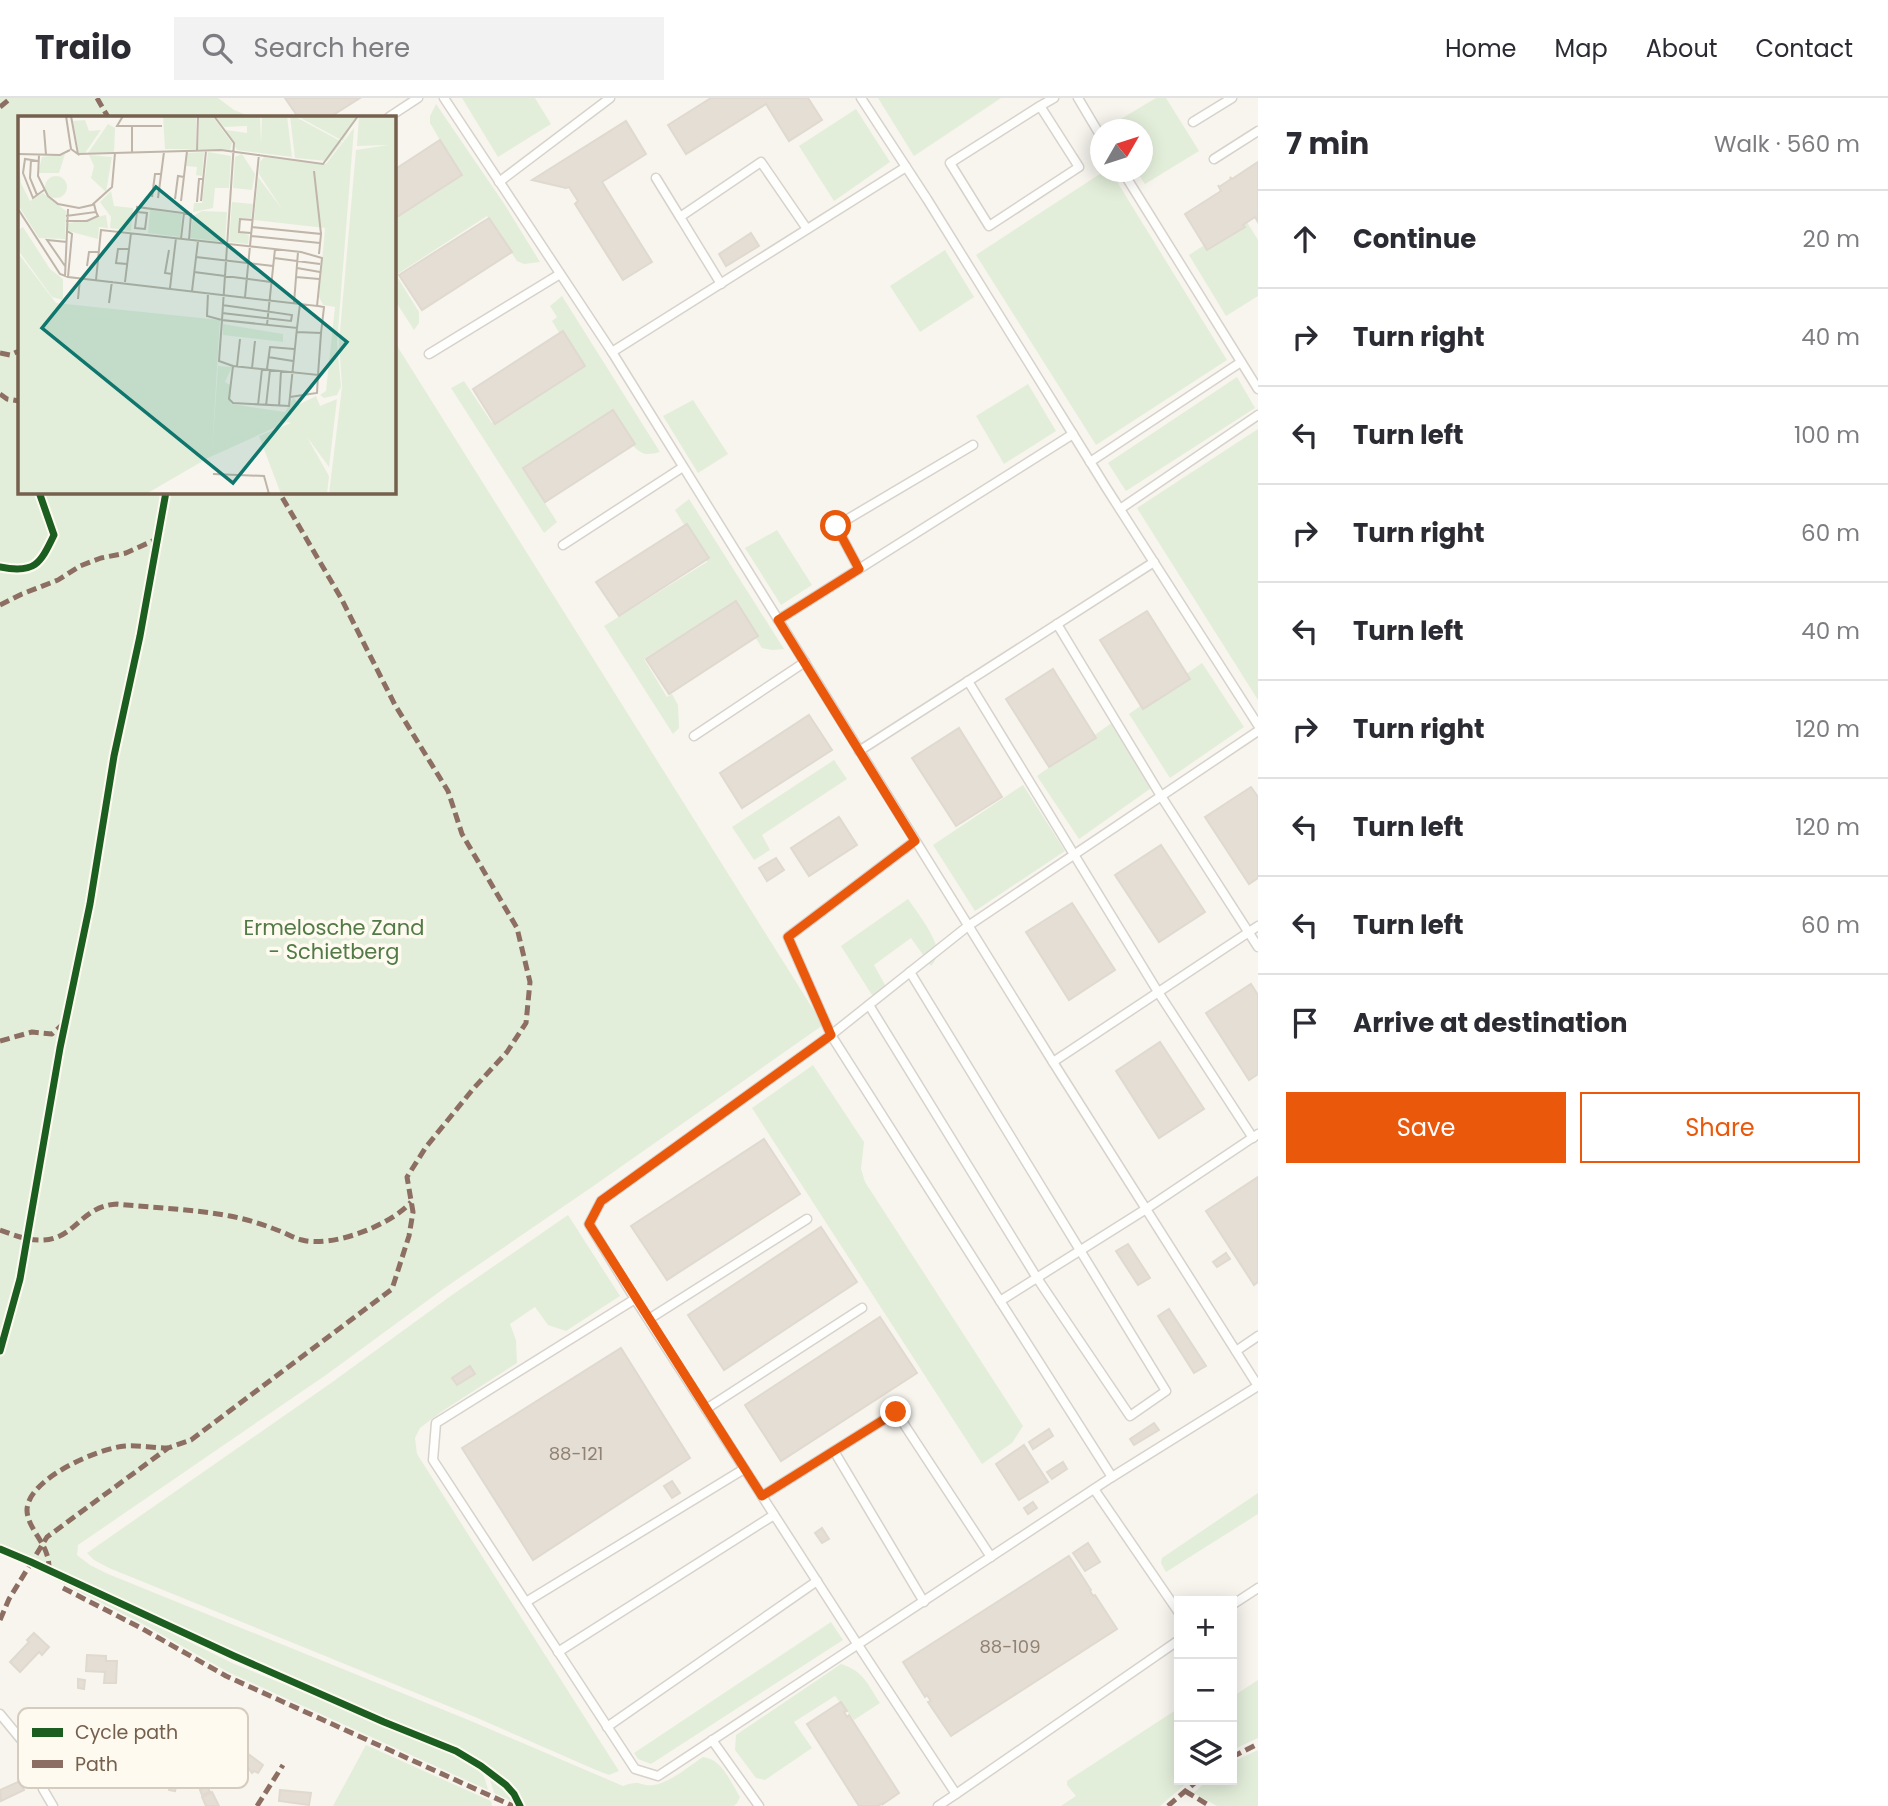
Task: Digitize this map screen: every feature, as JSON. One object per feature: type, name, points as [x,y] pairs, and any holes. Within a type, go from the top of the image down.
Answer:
[{"type":"lane","points":[[391,116],[418,98]]},
{"type":"lane","points":[[444,98],[612,352],[1052,1062],[1258,1386],[1112,1477],[658,1776],[635,1769],[433,1460],[436,1423],[635,1299]]},
{"type":"lane","points":[[499,182],[610,98]]},
{"type":"lane","points":[[861,98],[1258,725]]},
{"type":"lane","points":[[1040,106],[1079,167],[989,226],[950,163],[1040,106],[1054,98]]},
{"type":"lane","points":[[1078,98],[1091,119]]},
{"type":"lane","points":[[1193,122],[1232,98]]},
{"type":"lane","points":[[1214,159],[1258,131]]},
{"type":"lane","points":[[680,217],[761,162],[807,229]]},
{"type":"lane","points":[[612,352],[906,167]]},
{"type":"lane","points":[[656,178],[721,284]]},
{"type":"lane","points":[[1129,182],[1258,389]]},
{"type":"lane","points":[[429,354],[560,274]]},
{"type":"lane","points":[[1090,462],[1241,362]]},
{"type":"lane","points":[[1119,509],[1258,415]]},
{"type":"lane","points":[[778,620],[1073,434]]},
{"type":"lane","points":[[859,569],[836,526],[973,446]]},
{"type":"lane","points":[[563,545],[683,467]]},
{"type":"lane","points":[[859,751],[1154,562]]},
{"type":"lane","points":[[1057,624],[1161,796],[1258,947]]},
{"type":"lane","points":[[694,736],[805,663]]},
{"type":"lane","points":[[968,681],[1158,992],[1256,1136],[1000,1301]]},
{"type":"lane","points":[[956,1794],[744,1469],[589,1224],[601,1201],[831,1035],[968,926],[1258,731]]},
{"type":"lane","points":[[915,841],[788,937],[831,1035],[1112,1477]]},
{"type":"lane","points":[[1052,1062],[1258,926]]},
{"type":"lane","points":[[869,1005],[1037,1278],[1130,1416],[1166,1391],[910,972]]},
{"type":"lane","points":[[649,1320],[807,1219]]},
{"type":"lane","points":[[706,1409],[863,1308]]},
{"type":"lane","points":[[1236,1351],[1258,1336]]},
{"type":"lane","points":[[762,1496],[896,1412],[991,1557]]},
{"type":"lane","points":[[834,1451],[924,1602]]},
{"type":"lane","points":[[526,1602],[744,1469]]},
{"type":"lane","points":[[1094,1489],[1174,1606]]},
{"type":"lane","points":[[558,1652],[774,1515]]},
{"type":"lane","points":[[607,1727],[817,1581]]},
{"type":"lane","points":[[1237,1602],[1258,1588]]},
{"type":"lane","points":[[938,1806],[1174,1643]]},
{"type":"lane","points":[[0,1714],[18,1736]]},
{"type":"lane","points":[[712,1740],[758,1806]]},
{"type":"lane","points":[[43,1788],[53,1806]]},
{"type":"green space","name":"Ermelosche Zand - Schietberg","points":[[0,98],[218,98],[234,110],[249,116],[18,116],[18,494],[396,494],[396,344],[823,1025],[446,1287],[326,1375],[78,1545],[77,1555],[108,1574],[471,1721],[623,1786],[633,1783],[660,1783],[703,1757],[720,1766],[740,1797],[734,1806],[524,1806],[497,1773],[457,1750],[234,1659],[31,1559],[0,1548]]},
{"type":"green space","points":[[462,98],[535,98],[551,124],[498,157]]},
{"type":"green space","points":[[878,98],[1001,98],[914,156]]},
{"type":"green space","points":[[1156,98],[1166,98],[1199,151],[1153,179],[1153,119],[1121,119]]},
{"type":"green space","points":[[436,104],[505,205],[540,262],[524,264],[517,261],[487,216],[396,275],[396,217],[461,176],[430,123],[430,116]]},
{"type":"green space","points":[[856,109],[890,162],[834,201],[799,146]]},
{"type":"green space","points":[[1090,180],[1117,182],[1227,360],[1096,445],[976,255]]},
{"type":"green space","points":[[1245,219],[1258,240],[1258,296],[1226,316],[1189,255]]},
{"type":"green space","points":[[945,250],[974,297],[920,332],[890,286]]},
{"type":"green space","points":[[396,275],[419,312],[419,323],[414,330],[396,302]]},
{"type":"green space","points":[[562,296],[660,452],[648,454],[637,450],[610,413],[525,471],[557,522],[544,533],[451,388],[464,381],[492,423],[580,367],[552,321],[557,317],[550,306]]},
{"type":"green space","points":[[1237,377],[1255,408],[1126,491],[1108,463]]},
{"type":"green space","points":[[1028,384],[1056,431],[1004,464],[976,416]]},
{"type":"green space","points":[[693,400],[728,454],[698,473],[663,416]]},
{"type":"green space","points":[[1258,429],[1258,700],[1137,508]]},
{"type":"green space","points":[[689,499],[784,649],[762,648],[734,603],[644,659],[667,697],[672,694],[678,705],[679,728],[673,734],[604,626],[707,562],[675,510]]},
{"type":"green space","points":[[777,530],[812,585],[781,605],[745,548]]},
{"type":"green space","points":[[1202,663],[1244,727],[1170,778],[1129,714]]},
{"type":"green space","points":[[1113,722],[1154,786],[1079,839],[1037,776]]},
{"type":"green space","points":[[834,760],[847,779],[762,835],[770,850],[754,860],[732,827]]},
{"type":"green space","points":[[1023,785],[1065,851],[975,911],[933,845]]},
{"type":"green space","points":[[908,899],[933,938],[937,957],[931,966],[911,938],[874,965],[890,994],[877,1003],[841,946]]},
{"type":"green space","points":[[813,1065],[864,1142],[861,1169],[865,1182],[1023,1426],[1012,1443],[982,1464],[752,1108]]},
{"type":"green space","points":[[568,1215],[620,1296],[566,1331],[548,1325],[535,1307],[510,1324],[516,1340],[517,1363],[441,1412],[420,1428],[415,1438],[417,1454],[619,1771],[609,1775],[596,1770],[475,1717],[109,1568],[87,1553],[452,1295]]},
{"type":"green space","points":[[1258,1493],[1258,1514],[1166,1572],[1161,1563],[1162,1558]]},
{"type":"green space","points":[[32,1564],[232,1663],[455,1754],[481,1771],[488,1790],[228,1672],[143,1624],[31,1567]]},
{"type":"green space","points":[[831,1622],[843,1640],[651,1764],[638,1759],[634,1753]]},
{"type":"green space","points":[[841,1664],[860,1675],[880,1703],[854,1720],[835,1696],[794,1722],[812,1748],[765,1780],[756,1778],[735,1750],[736,1735]]},
{"type":"green space","points":[[1258,1680],[1258,1738],[1237,1748],[1237,1722],[1237,1694]]},
{"type":"green space","points":[[1174,1711],[1174,1785],[1184,1785],[1160,1806],[1061,1806],[1076,1796],[1067,1781]]},
{"type":"green space","points":[[366,1745],[491,1801],[492,1806],[333,1806]]},
{"type":"green space","points":[[1258,1750],[1258,1806],[1217,1806],[1194,1793],[1202,1785],[1237,1785],[1237,1760]]},
{"type":"green space","points":[[488,1773],[504,1786],[515,1803],[494,1793]]},
{"type":"building","points":[[285,98],[360,98],[332,116],[297,116]]},
{"type":"building","points":[[711,98],[808,98],[822,120],[789,141],[766,104],[686,154],[668,125]]},
{"type":"building","points":[[626,121],[646,154],[602,182],[652,262],[623,280],[575,204],[578,201],[569,187],[532,180]]},
{"type":"building","points":[[440,140],[462,175],[396,218],[396,169]]},
{"type":"building","points":[[1258,162],[1258,222],[1255,217],[1243,225],[1245,227],[1207,250],[1185,214],[1221,191],[1219,187],[1231,179],[1230,177],[1232,179]]},
{"type":"building","points":[[489,218],[512,252],[422,310],[399,275]]},
{"type":"building","points":[[751,233],[759,246],[726,266],[719,254]]},
{"type":"building","points":[[563,331],[585,366],[495,424],[473,389]]},
{"type":"building","points":[[613,410],[635,444],[545,502],[523,468]]},
{"type":"building","points":[[687,524],[709,558],[619,616],[596,582]]},
{"type":"building","points":[[736,601],[758,636],[669,694],[646,659]]},
{"type":"building","points":[[1147,611],[1190,679],[1143,709],[1100,640]]},
{"type":"building","points":[[1053,669],[1096,738],[1049,767],[1006,699]]},
{"type":"building","points":[[809,715],[832,750],[742,808],[720,773]]},
{"type":"building","points":[[959,728],[1002,797],[956,826],[912,758]]},
{"type":"building","points":[[1251,787],[1258,797],[1258,878],[1249,884],[1205,817]]},
{"type":"building","points":[[839,817],[857,845],[809,876],[791,848]]},
{"type":"building","points":[[1161,845],[1205,912],[1159,942],[1115,875]]},
{"type":"building","points":[[776,858],[784,870],[767,881],[759,868]]},
{"type":"building","points":[[1072,903],[1115,970],[1069,1000],[1026,932]]},
{"type":"building","points":[[1251,984],[1258,995],[1258,1074],[1249,1080],[1206,1013]]},
{"type":"building","points":[[1160,1042],[1204,1109],[1159,1138],[1116,1071]]},
{"type":"building","points":[[764,1139],[800,1194],[667,1280],[631,1226]]},
{"type":"building","points":[[1258,1177],[1258,1282],[1254,1285],[1206,1211]]},
{"type":"building","points":[[821,1227],[857,1282],[724,1370],[688,1315]]},
{"type":"building","points":[[1128,1244],[1150,1278],[1138,1285],[1116,1251]]},
{"type":"building","points":[[1226,1253],[1230,1259],[1217,1267],[1213,1262]]},
{"type":"building","points":[[1169,1309],[1206,1366],[1194,1373],[1158,1316]]},
{"type":"building","points":[[880,1317],[917,1373],[781,1461],[745,1405]]},
{"type":"building","points":[[621,1348],[690,1458],[533,1560],[462,1448]]},
{"type":"building","points":[[470,1366],[475,1374],[457,1385],[452,1378]]},
{"type":"building","points":[[1154,1423],[1159,1430],[1134,1445],[1130,1439]]},
{"type":"building","points":[[1049,1429],[1053,1436],[1033,1449],[1029,1442]]},
{"type":"building","points":[[1024,1445],[1048,1482],[1019,1500],[996,1464]]},
{"type":"building","points":[[1063,1462],[1067,1469],[1052,1479],[1047,1472]]},
{"type":"building","points":[[672,1481],[680,1493],[672,1498],[664,1486]]},
{"type":"building","points":[[1033,1502],[1037,1508],[1028,1514],[1024,1508]]},
{"type":"building","points":[[822,1528],[829,1539],[822,1543],[815,1533]]},
{"type":"building","points":[[1088,1543],[1100,1562],[1085,1571],[1073,1553]]},
{"type":"building","points":[[1069,1556],[1117,1629],[951,1736],[928,1702],[931,1701],[927,1695],[925,1697],[903,1662]]},
{"type":"building","points":[[34,1633],[49,1647],[42,1655],[39,1652],[20,1672],[10,1662]]},
{"type":"building","points":[[87,1655],[106,1656],[106,1661],[117,1661],[116,1683],[104,1683],[105,1672],[86,1671]]},
{"type":"building","points":[[78,1679],[85,1680],[84,1689],[78,1688]]},
{"type":"building","points":[[841,1702],[847,1711],[844,1712],[847,1717],[849,1715],[899,1793],[878,1806],[859,1806],[807,1724]]},
{"type":"building","points":[[248,1754],[263,1765],[258,1773],[252,1773],[248,1768]]},
{"type":"building","points":[[18,1782],[18,1788],[24,1790],[1,1801],[0,1790]]},
{"type":"building","points":[[208,1788],[210,1792],[202,1795],[200,1790]]},
{"type":"building","points":[[280,1790],[311,1793],[309,1805],[279,1801]]},
{"type":"building","points":[[212,1792],[219,1806],[206,1806],[202,1797]]},
{"type":"marked path","points":[[0,107],[11,98]]},
{"type":"marked path","points":[[97,98],[107,116]]},
{"type":"marked path","points":[[0,353],[10,355],[18,351]]},
{"type":"marked path","points":[[0,394],[7,399],[18,401]]},
{"type":"marked path","points":[[0,1620],[9,1599],[47,1537],[168,1448],[191,1440],[392,1289],[409,1236],[413,1212],[407,1177],[426,1147],[507,1052],[526,1023],[530,982],[517,928],[462,834],[448,791],[395,705],[341,598],[280,494]]},
{"type":"marked path","points":[[0,605],[58,580],[80,566],[126,553],[157,539]]},
{"type":"marked path","points":[[0,1041],[32,1032],[52,1034],[64,1023]]},
{"type":"marked path","points":[[0,1230],[32,1240],[55,1238],[95,1210],[117,1204],[230,1216],[315,1242],[361,1233],[390,1219],[411,1202]]},
{"type":"marked path","points":[[49,1571],[45,1549],[30,1523],[27,1511],[30,1499],[38,1488],[66,1467],[99,1452],[125,1446],[168,1448]]},
{"type":"marked path","points":[[63,1588],[226,1676],[513,1806]]},
{"type":"marked path","points":[[1237,1754],[1258,1744]]},
{"type":"marked path","points":[[257,1806],[283,1765]]},
{"type":"marked path","points":[[1168,1806],[1192,1785]]},
{"type":"marked path","points":[[1185,1791],[1210,1806]]},
{"type":"cycle path","points":[[0,567],[29,568],[40,560],[49,545],[54,535],[40,494]]},
{"type":"cycle path","points":[[0,1351],[20,1279],[60,1048],[90,904],[114,756],[140,636],[166,494]]},
{"type":"cycle path","points":[[0,1549],[234,1656],[456,1751],[506,1785],[520,1806]]},
{"type":"route","points":[[836,526],[859,569],[778,620],[915,841],[788,937],[831,1035],[601,1201],[589,1224],[762,1496],[896,1412]]}]
